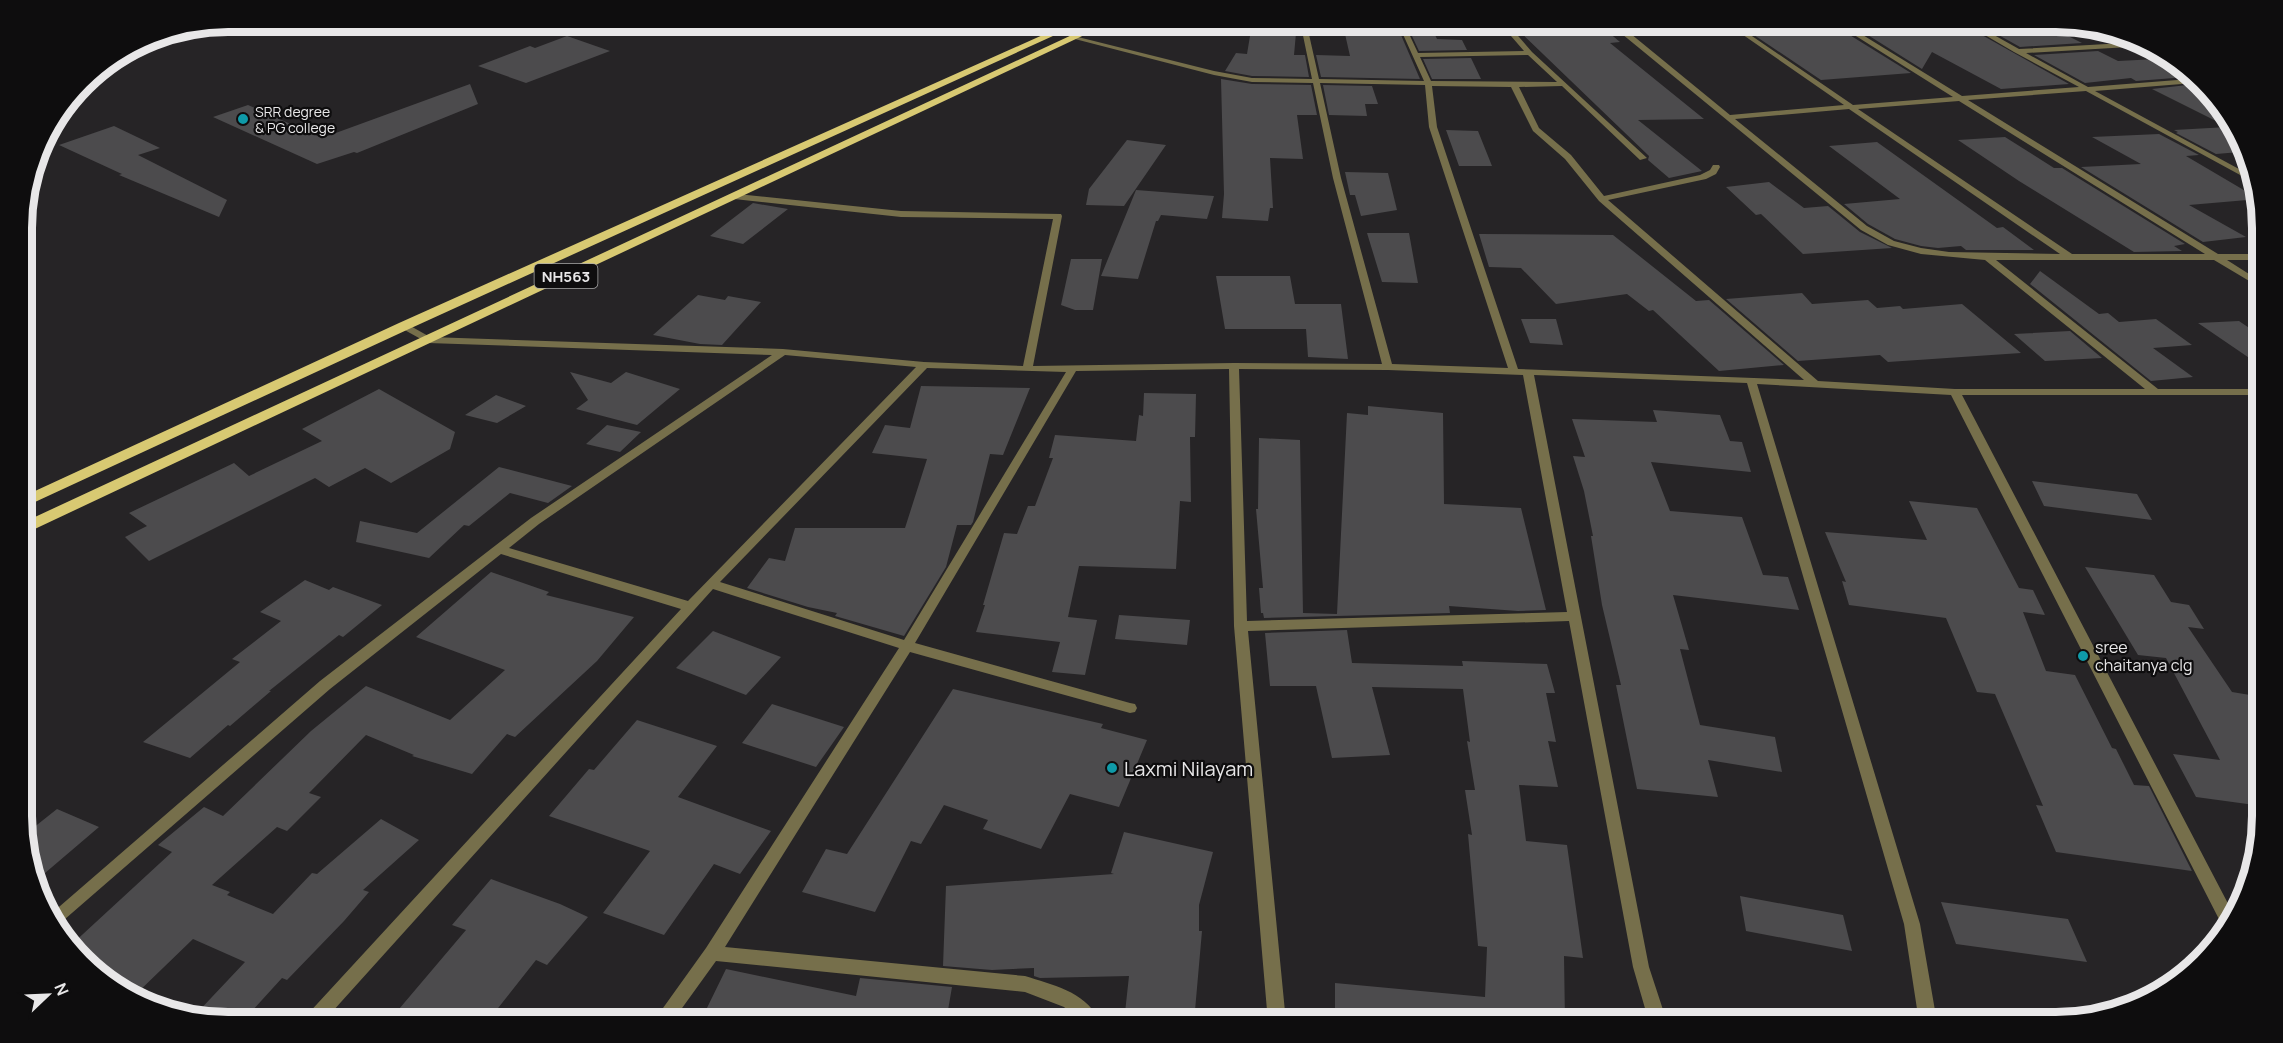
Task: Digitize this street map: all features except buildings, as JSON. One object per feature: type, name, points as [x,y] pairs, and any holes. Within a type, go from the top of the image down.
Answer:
[{"type":"highway","name":"NH563","points":[[32,498],[404,326],[1057,32]]},
{"type":"highway","name":"NH563","points":[[32,525],[1086,32]]},
{"type":"street","points":[[1305,32],[1337,178],[1388,367]]},
{"type":"street","points":[[1405,32],[1428,83],[1433,127],[1514,371]]},
{"type":"street","points":[[1511,32],[1643,158]]},
{"type":"street","points":[[1624,32],[1864,228],[1890,243],[1949,255],[2252,257]]},
{"type":"street","points":[[1742,32],[2069,256]]},
{"type":"street","points":[[1852,32],[2252,280]]},
{"type":"street","points":[[1983,32],[2245,176]]},
{"type":"street","points":[[1074,38],[1234,77],[1316,82],[1564,84]]},
{"type":"street","points":[[2015,51],[2130,46]]},
{"type":"street","points":[[1414,55],[1530,52]]},
{"type":"street","points":[[1728,117],[2186,81]]},
{"type":"street","points":[[1514,85],[1536,129],[1568,157],[1602,199],[1814,383]]},
{"type":"street","points":[[1602,199],[1703,177],[1713,172],[1716,167]]},
{"type":"street","points":[[737,197],[901,214],[1058,216],[1027,369]]},
{"type":"street","points":[[1987,256],[2154,392]]},
{"type":"street","points":[[404,326],[428,340],[783,352],[924,365],[1027,369],[1234,366],[1388,367],[1751,380],[1955,392],[2252,392]]},
{"type":"street","points":[[59,916],[325,685],[545,515],[783,352]]},
{"type":"street","points":[[321,1012],[711,584],[924,365]]},
{"type":"street","points":[[1234,366],[1241,626],[1276,1011]]},
{"type":"street","points":[[669,1012],[712,953],[907,646],[1073,368]]},
{"type":"street","points":[[1528,372],[1641,967],[1655,1011]]},
{"type":"street","points":[[1751,380],[1912,924],[1926,1011]]},
{"type":"street","points":[[1955,392],[2225,914]]},
{"type":"street","points":[[500,549],[691,607]]},
{"type":"street","points":[[711,584],[907,646],[1131,708]]},
{"type":"street","points":[[1241,626],[1575,616]]},
{"type":"street","points":[[712,953],[1025,984],[1066,997],[1085,1012]]},
{"type":"place","name":"SRR degree & PG college","points":[[243,119]]},
{"type":"place","name":"sree chaitanya clg","points":[[2083,656]]},
{"type":"place","name":"Laxmi Nilayam","points":[[1112,768]]}]
